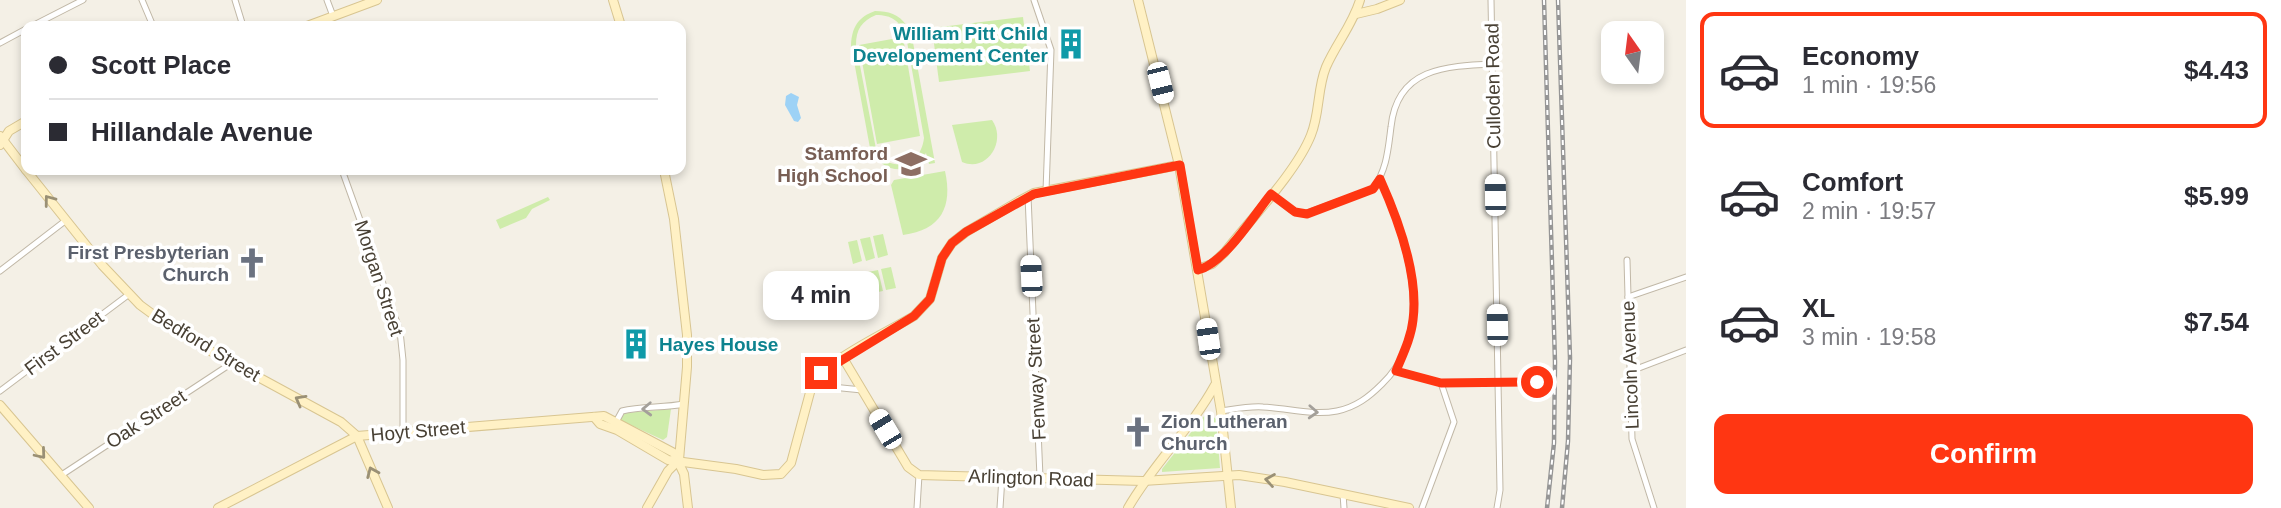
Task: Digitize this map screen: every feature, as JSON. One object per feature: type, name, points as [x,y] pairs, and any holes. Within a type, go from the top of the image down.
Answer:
[{"type":"street","points":[[42,21],[83,0]]},
{"type":"street","points":[[142,0],[151,21]]},
{"type":"street","points":[[235,0],[241,21]]},
{"type":"street","points":[[327,0],[333,16]]},
{"type":"street","points":[[320,21],[377,0]]},
{"type":"street","points":[[1034,0],[1051,50],[1046,191]]},
{"type":"street","points":[[1138,0],[1180,165],[1221,411],[1231,508]]},
{"type":"street","points":[[1198,270],[1206,268],[1220,257],[1308,143],[1314,126],[1319,87],[1324,72],[1356,14],[1360,0]]},
{"type":"street","points":[[1356,14],[1400,0]]},
{"type":"street","name":"Culloden Road","points":[[1491,0],[1500,490],[1497,508]]},
{"type":"street","points":[[616,1],[620,21]]},
{"type":"street","points":[[0,43],[21,32]]},
{"type":"street","points":[[1271,194],[1295,212],[1307,214],[1373,189],[1387,160],[1392,113],[1407,86],[1436,71],[1494,64]]},
{"type":"street","points":[[1,140],[12,128],[21,124]]},
{"type":"street","name":"Bedford Street","points":[[1,140],[21,164]]},
{"type":"street","points":[[594,417],[600,424],[617,430],[668,460],[763,475],[781,474],[791,463],[811,385],[821,373],[922,309],[930,299],[942,258],[952,243],[966,232],[1028,196],[1180,165]]},
{"type":"street","name":"Bedford Street","points":[[30,175],[128,295],[181,335],[341,422],[357,436]]},
{"type":"street","name":"Morgan Street","points":[[344,175],[400,331],[403,360],[403,431]]},
{"type":"street","points":[[665,175],[674,219],[687,335],[679,460],[685,477],[688,508]]},
{"type":"street","points":[[1221,411],[1260,407],[1314,414],[1338,411],[1367,398],[1396,371],[1410,335],[1413,292],[1398,222],[1380,179]]},
{"type":"street","name":"Fenway Street","points":[[1028,196],[1040,477]]},
{"type":"street","points":[[0,271],[65,221]]},
{"type":"street","name":"Lincoln Avenue","points":[[1627,260],[1632,439],[1654,508]]},
{"type":"street","points":[[1628,297],[1686,276]]},
{"type":"street","name":"First Street","points":[[0,391],[128,295]]},
{"type":"street","points":[[1631,371],[1686,350]]},
{"type":"street","points":[[843,358],[908,467],[919,475],[917,508]]},
{"type":"street","name":"Oak Street","points":[[60,476],[232,363]]},
{"type":"street","points":[[1396,371],[1441,383],[1537,382]]},
{"type":"street","points":[[1422,508],[1454,422],[1441,383]]},
{"type":"street","points":[[811,385],[862,390]]},
{"type":"street","points":[[1128,508],[1143,481],[1205,404],[1215,385]]},
{"type":"street","points":[[615,422],[622,411],[628,409],[684,404]]},
{"type":"street","points":[[0,405],[89,508]]},
{"type":"street","name":"Hoyt Street","points":[[218,508],[357,436],[403,431],[604,416],[664,447],[679,460]]},
{"type":"street","points":[[357,436],[388,508]]},
{"type":"street","points":[[647,508],[668,471],[679,460]]},
{"type":"street","name":"Arlington Road","points":[[919,475],[1143,481],[1228,475],[1285,482],[1409,508]]},
{"type":"street","points":[[1000,508],[1002,477]]},
{"type":"street","points":[[1343,494],[1344,508]]},
{"type":"green space","points":[[875,11],[897,16],[910,26],[935,163],[929,164],[926,153],[912,166],[896,169],[882,163],[870,148],[851,45],[857,24],[864,16]],"holes":[[[876,15],[895,20],[906,36],[924,138],[918,155],[913,160],[899,164],[884,160],[877,154],[856,45],[857,34],[864,23]]]},
{"type":"green space","points":[[1023,17],[1030,71],[939,82],[932,28]]},
{"type":"green space","points":[[903,37],[920,136],[877,144],[859,45]]},
{"type":"green space","points":[[992,120],[997,137],[992,153],[979,163],[962,162],[952,125]]},
{"type":"green space","points":[[945,171],[947,195],[941,215],[927,228],[903,235],[891,185],[894,180]]},
{"type":"green space","points":[[548,197],[550,200],[532,209],[526,218],[500,229],[496,220]]},
{"type":"green space","points":[[883,234],[888,255],[878,258],[873,236]]},
{"type":"green space","points":[[870,237],[875,258],[866,261],[860,239]]},
{"type":"green space","points":[[857,240],[862,261],[853,264],[848,242]]},
{"type":"green space","points":[[891,267],[896,288],[886,290],[881,269]]},
{"type":"green space","points":[[878,270],[883,291],[873,293],[868,272]]},
{"type":"green space","points":[[671,409],[667,437],[663,440],[620,420],[625,413]]},
{"type":"green space","points":[[1210,414],[1216,419],[1220,468],[1162,472],[1200,421]]},
{"type":"water","points":[[791,93],[799,97],[797,105],[801,118],[798,122],[794,121],[785,105],[786,96]]},
{"type":"railway","points":[[1544,0],[1555,362],[1554,443],[1547,508]]},
{"type":"railway","points":[[1558,0],[1570,358],[1568,441],[1562,508]]},
{"type":"place","name":"William Pitt Child Developement Center","points":[[1071,44]]},
{"type":"place","name":"Stamford High School","points":[[911,164]]},
{"type":"place","name":"First Presbyterian Church","points":[[252,263]]},
{"type":"place","name":"Hayes House","points":[[636,344]]},
{"type":"place","name":"Zion Lutheran Church","points":[[1138,432]]},
{"type":"route","points":[[821,373],[914,316],[930,299],[942,258],[952,243],[1019,201],[1034,194],[1180,165],[1198,270],[1206,268],[1225,252],[1271,194],[1291,210],[1307,214],[1373,189],[1380,179],[1396,214],[1413,292],[1410,335],[1396,371],[1441,383],[1537,382]]}]
